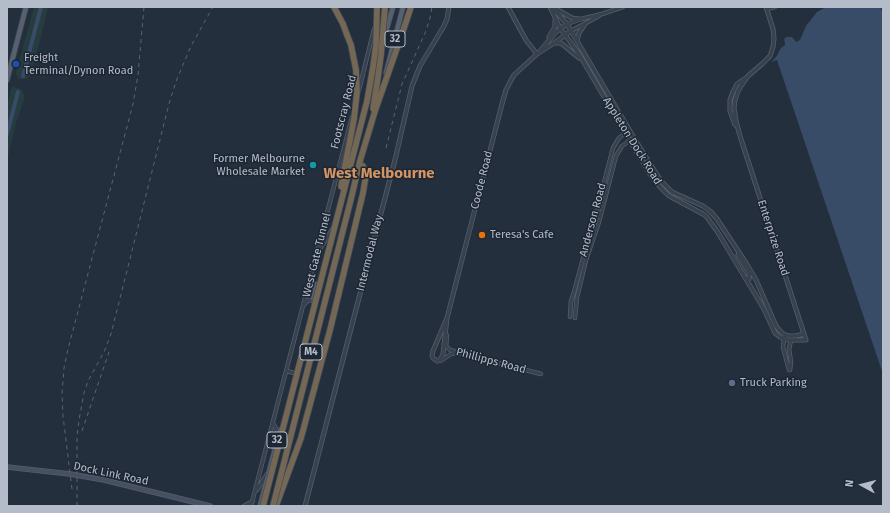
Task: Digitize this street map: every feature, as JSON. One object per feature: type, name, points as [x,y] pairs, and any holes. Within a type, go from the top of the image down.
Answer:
[{"type":"highway","points":[[333,228],[354,119],[357,92],[356,70],[351,45],[343,24],[334,7]]},
{"type":"highway","name":"West Gate Tunnel","points":[[264,506],[333,228],[360,131],[370,87],[376,45],[375,7]]},
{"type":"highway","name":"West Gate Tunnel","points":[[273,506],[362,164],[378,77],[385,7]]},
{"type":"highway","points":[[276,506],[301,438],[330,330],[364,187],[366,175],[362,164],[375,111],[411,7]]},
{"type":"main road","points":[[7,80],[26,7]]},
{"type":"main road","name":"32","points":[[387,28],[393,7]]},
{"type":"main road","name":"32","points":[[384,82],[403,7]]},
{"type":"main road","name":"Footscray Road","points":[[260,506],[317,284]]},
{"type":"main road","name":"Dock Link Road","points":[[7,467],[86,476],[210,506]]},
{"type":"street","name":"Intermodal Way","points":[[306,506],[395,160],[412,86],[420,66],[444,26],[450,7]]},
{"type":"street","points":[[508,7],[526,40],[538,54]]},
{"type":"street","points":[[552,7],[572,18],[580,19]]},
{"type":"street","name":"Appleton Dock Road","points":[[552,7],[554,18],[583,62],[625,133],[632,139],[661,181],[680,196],[703,206],[717,219],[756,280],[778,329],[785,335],[789,336],[804,334]]},
{"type":"street","name":"Appleton Dock Road","points":[[552,7],[567,24],[629,131],[653,178],[664,191],[675,199],[706,216],[717,231],[767,314],[775,333],[784,339]]},
{"type":"street","name":"Coode Road","points":[[538,54],[560,28],[567,24],[624,7]]},
{"type":"street","name":"Enterprize Road","points":[[774,7],[766,8],[773,29],[774,38],[770,56],[748,76],[738,91],[734,108],[740,136],[806,340],[791,340]]},
{"type":"street","name":"Footscray Road","points":[[251,506],[378,14]]},
{"type":"street","name":"Coode Road","points":[[447,318],[444,351],[441,360],[438,361],[433,358],[432,354],[447,318],[502,104],[510,82],[514,76],[538,54],[571,31],[602,14]]},
{"type":"street","points":[[543,47],[555,27],[556,24],[554,18]]},
{"type":"street","points":[[578,43],[578,33],[585,24]]},
{"type":"street","points":[[554,43],[561,43],[583,62]]},
{"type":"street","name":"Anderson Road","points":[[570,317],[571,301],[591,233],[613,148],[619,138],[629,131]]},
{"type":"street","name":"Anderson Road","points":[[575,318],[577,297],[583,271],[599,222],[615,161],[622,146],[632,139]]},
{"type":"street","name":"Footscray Road","points":[[315,261],[319,251],[333,228]]},
{"type":"street","points":[[731,240],[749,273],[749,279],[747,281]]},
{"type":"street","name":"Footscray Road","points":[[306,293],[317,284]]},
{"type":"street","points":[[302,308],[307,301],[313,301]]},
{"type":"street","name":"Phillipps Road","points":[[447,318],[446,347],[450,350],[541,374]]},
{"type":"street","points":[[784,339],[791,340],[789,349],[791,362],[789,370],[783,347],[784,339]]},
{"type":"street","points":[[438,361],[451,354],[460,353]]},
{"type":"street","points":[[287,371],[294,373]]},
{"type":"street","points":[[273,423],[279,434]]},
{"type":"street","name":"Footscray Road","points":[[255,493],[270,469]]},
{"type":"street","points":[[244,506],[253,501]]},
{"type":"green space","points":[[34,7],[48,7],[30,76],[26,79],[18,79],[16,73]]},
{"type":"green space","points":[[12,86],[22,90],[24,100],[16,123],[7,161],[7,106]]},
{"type":"water","points":[[826,7],[880,7],[883,13],[883,374],[777,60],[771,62],[785,45],[785,38],[792,37],[796,42],[800,40],[806,26],[817,12]]},
{"type":"waterway","points":[[23,76],[41,7]]},
{"type":"waterway","points":[[7,134],[18,92]]},
{"type":"tunnel","points":[[373,80],[378,62]]},
{"type":"railway","points":[[72,489],[63,416],[62,394],[64,368],[133,104],[138,75],[144,7]]},
{"type":"railway","points":[[77,506],[77,436],[84,393],[88,381],[104,352],[111,334],[170,100],[177,79],[191,46],[213,7]]},
{"type":"railway","points":[[386,148],[402,84],[426,31],[432,7]]},
{"type":"railway","points":[[82,431],[109,352]]},
{"type":"place","name":"Freight Terminal/Dynon Road","points":[[16,64]]},
{"type":"place","name":"Former Melbourne Wholesale Market","points":[[313,165]]},
{"type":"place","name":"Teresa's Cafe","points":[[482,235]]},
{"type":"place","name":"Truck Parking","points":[[732,383]]},
{"type":"district","name":"West Melbourne","points":[[379,174]]}]
